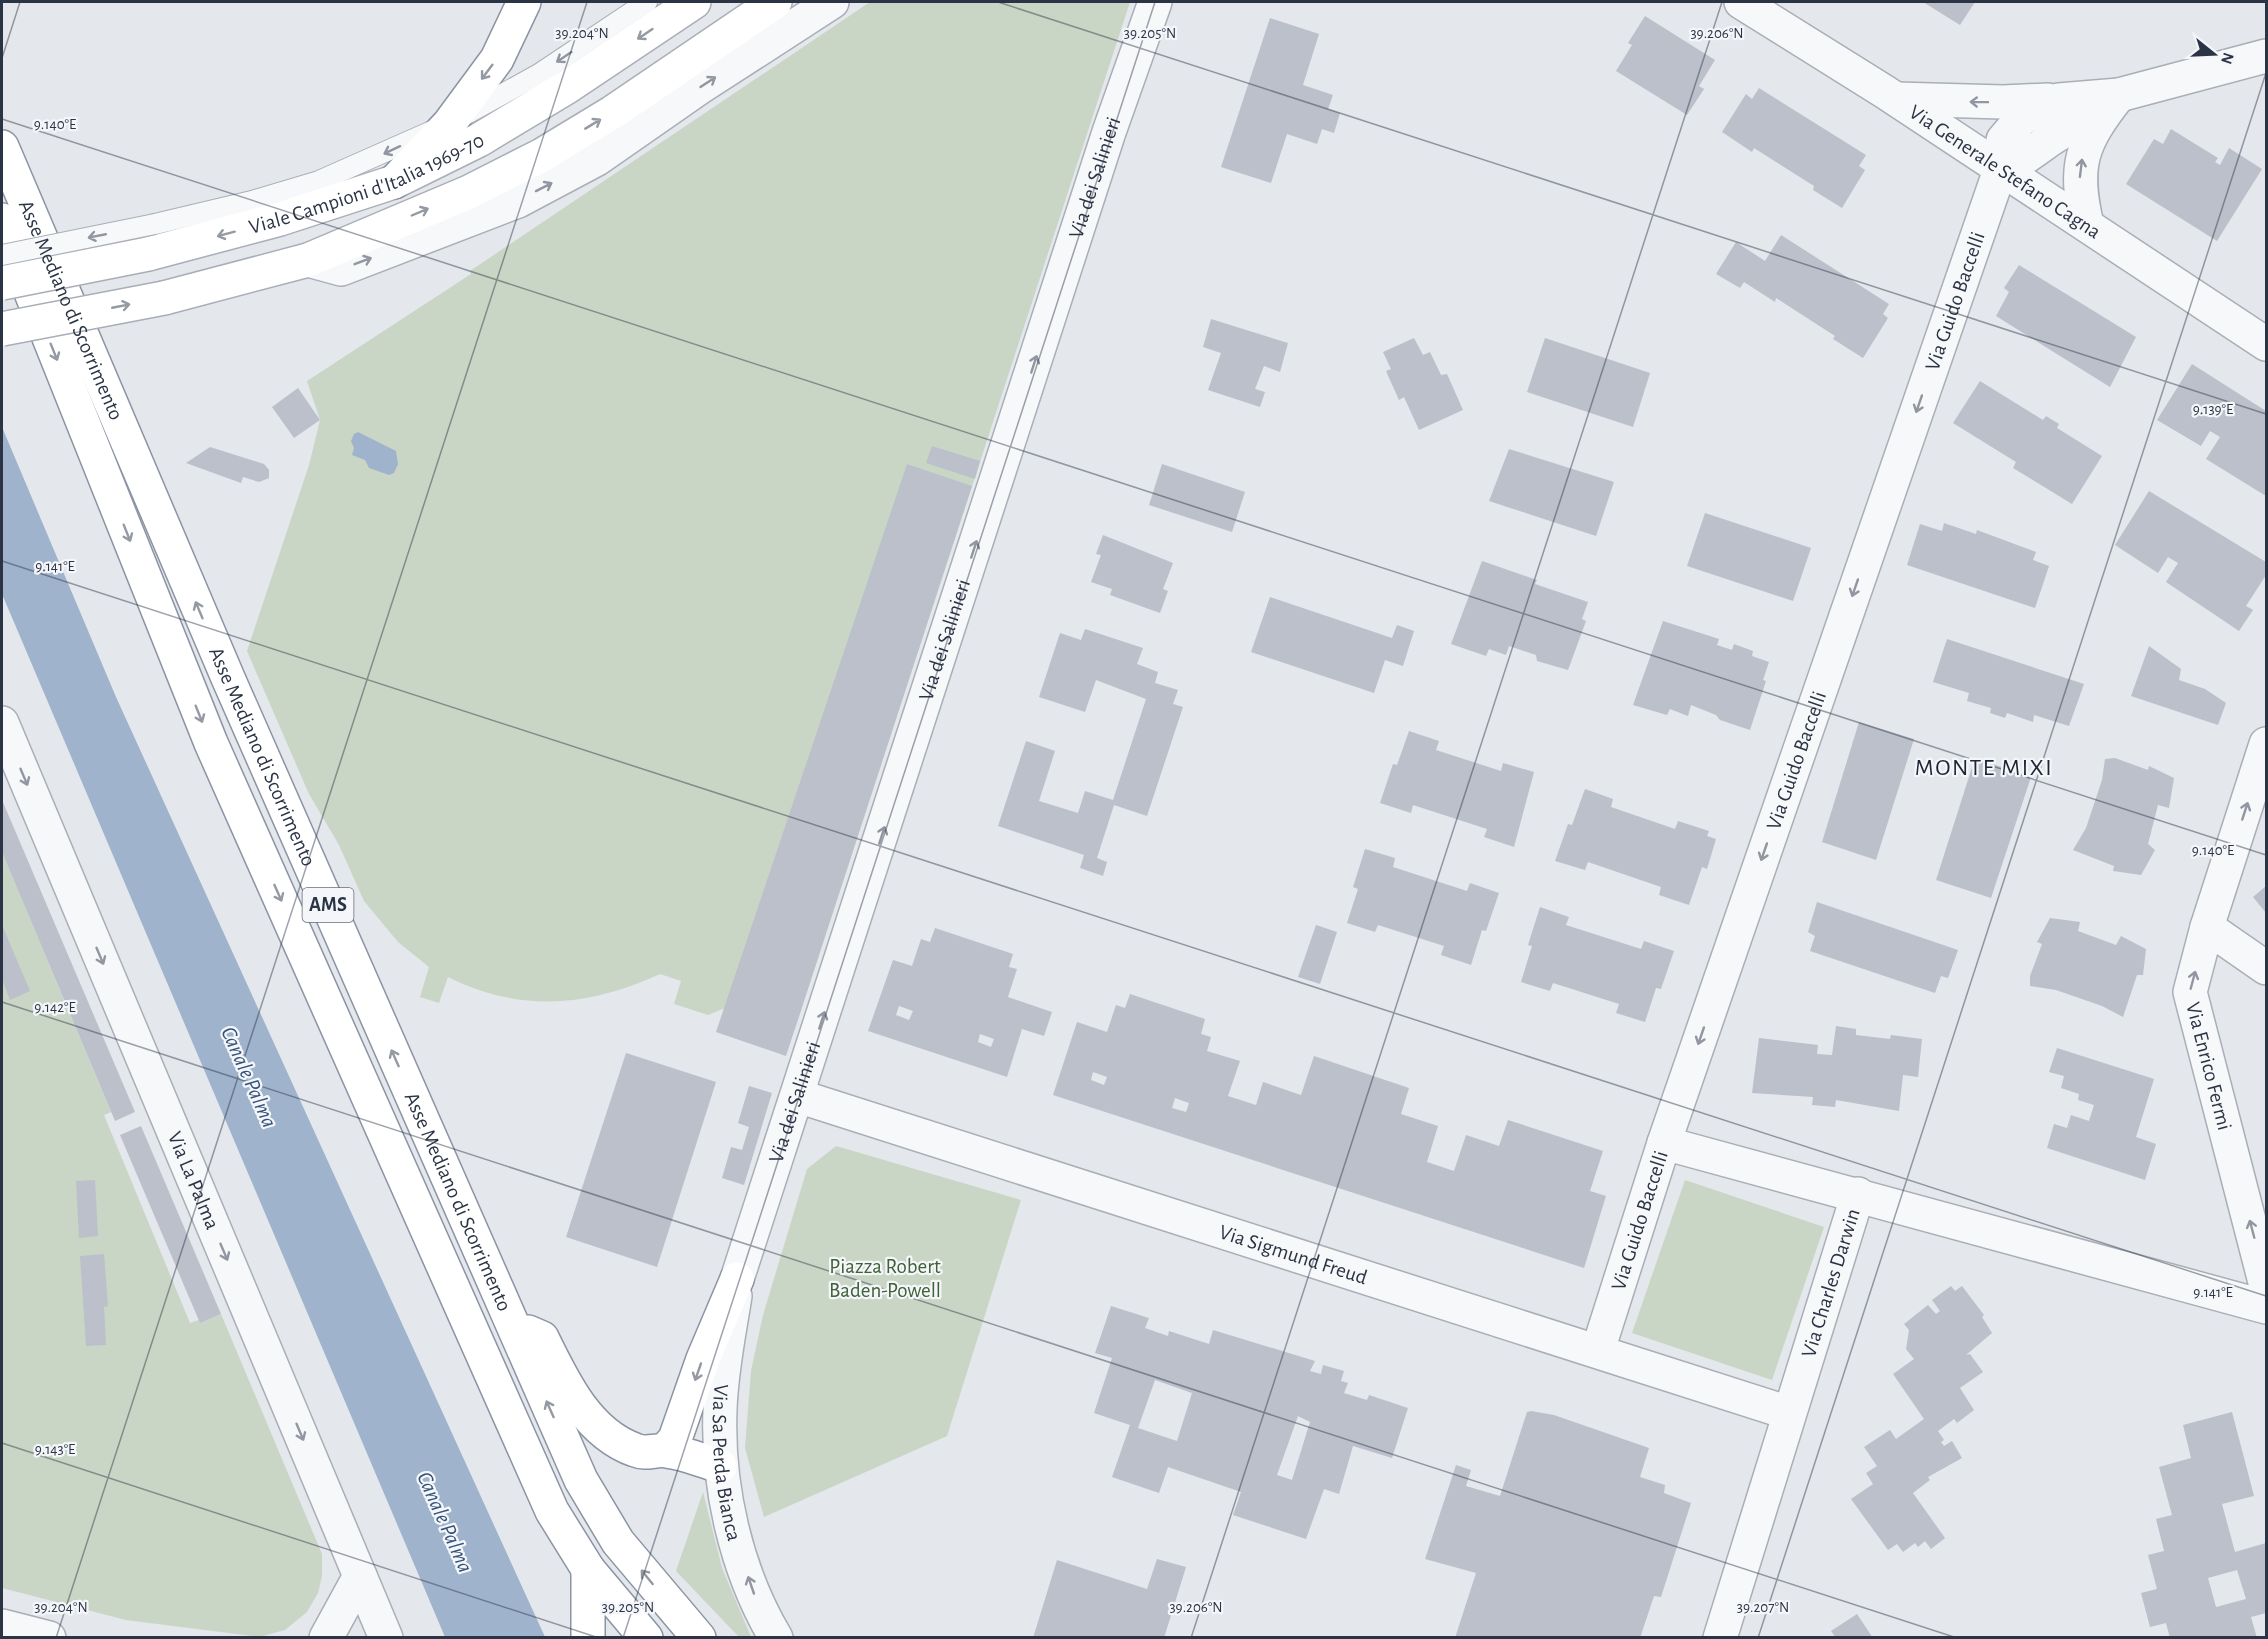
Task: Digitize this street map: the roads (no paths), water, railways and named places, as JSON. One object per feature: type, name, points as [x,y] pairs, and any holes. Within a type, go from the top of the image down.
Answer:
[{"type":"main road","points":[[394,182],[449,124],[497,58],[524,2]]},
{"type":"main road","name":"Viale Campioni d'Italia 1969-70","points":[[2,283],[152,239],[280,219],[394,182],[479,140],[567,87],[694,2]]},
{"type":"main road","name":"Viale Campioni d'Italia 1969-70","points":[[2,329],[164,298],[308,260],[469,192],[542,155],[613,112],[775,2]]},
{"type":"main road","name":"Asse Mediano di Scorrimento","points":[[2,147],[233,689],[581,1480],[618,1542],[699,1638]]},
{"type":"main road","name":"Asse Mediano di Scorrimento","points":[[2,220],[211,743],[552,1511],[588,1569],[646,1638]]},
{"type":"main road","points":[[665,1450],[675,1439],[703,1359],[737,1280]]},
{"type":"main road","points":[[512,1326],[542,1338],[565,1384],[594,1423],[634,1450],[647,1454],[665,1450],[720,1466]]},
{"type":"main road","points":[[588,1569],[588,1638]]},
{"type":"street","points":[[308,260],[341,269],[518,201],[597,159],[699,88],[832,2]]},
{"type":"street","name":"Via dei Salinieri","points":[[737,1280],[1109,132],[1155,2]]},
{"type":"street","name":"Via Generale Stefano Cagna","points":[[1741,2],[1896,99],[2266,344]]},
{"type":"street","points":[[1896,99],[2003,102],[2119,95],[2266,56]]},
{"type":"street","points":[[2087,225],[2079,190],[2083,149],[2099,121],[2119,95]]},
{"type":"street","name":"Via Guido Baccelli","points":[[1598,1350],[1664,1143],[2000,170],[2003,140],[2021,119],[2059,100]]},
{"type":"street","points":[[2000,170],[2018,164],[2060,132],[2081,122],[2099,121]]},
{"type":"street","name":"Via La Palma","points":[[2,723],[386,1638]]},
{"type":"street","name":"Via Enrico Fermi","points":[[2266,744],[2207,927],[2190,992],[2266,1286]]},
{"type":"street","points":[[2207,927],[2266,968]]},
{"type":"street","name":"Via Sigmund Freud","points":[[798,1096],[1598,1350],[1789,1413]]},
{"type":"street","points":[[1664,1143],[1858,1194]]},
{"type":"street","name":"Via Charles Darwin","points":[[1720,1638],[1858,1194],[2266,1307]]},
{"type":"street","name":"Via Sa Perda Bianca","points":[[737,1280],[720,1408],[720,1466],[738,1548],[758,1608],[776,1638]]},
{"type":"street","points":[[326,1638],[360,1576]]},
{"type":"street","points":[[2,1626],[49,1638]]},
{"type":"lane","points":[[2,255],[152,239],[252,201],[319,181],[449,124],[539,74],[648,2]]},
{"type":"water","name":"Canale Palma","points":[[2,427],[116,697],[545,1637],[445,1637],[2,594]]},
{"type":"water","points":[[358,432],[396,451],[398,464],[394,473],[389,475],[369,468],[365,460],[352,455],[354,448],[351,441],[354,434]]},
{"type":"district","name":"MONTE MIXI","points":[[1984,768]]},
{"type":"park label","name":"Piazza Robert Baden-Powell","points":[[885,1278]]}]
